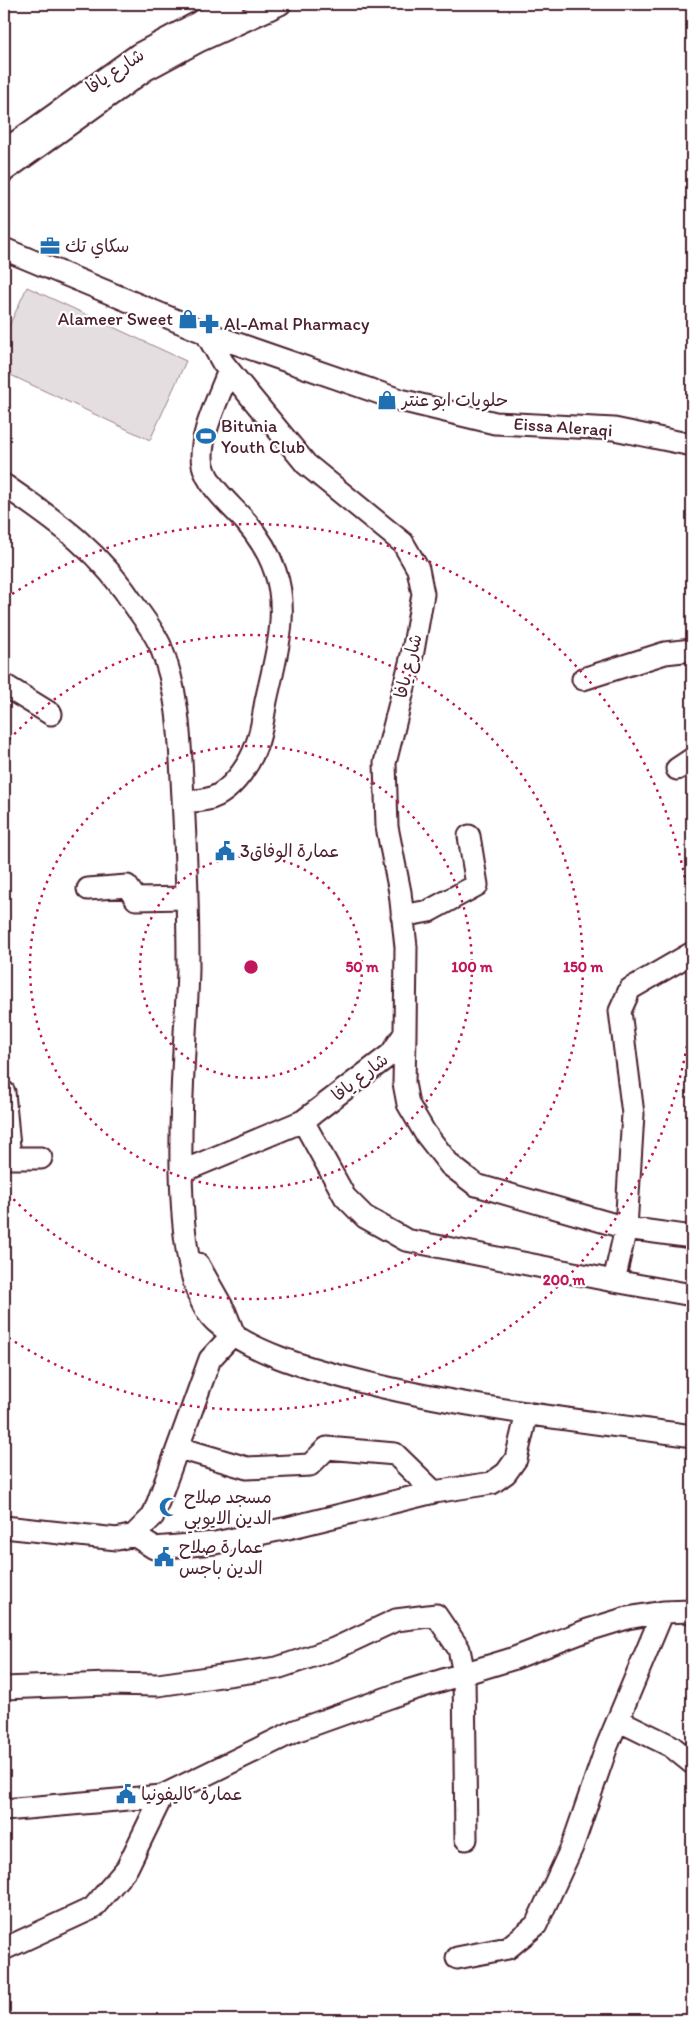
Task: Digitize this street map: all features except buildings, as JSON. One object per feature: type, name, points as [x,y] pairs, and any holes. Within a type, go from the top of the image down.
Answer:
[{"type":"street","name":"شارع يافا","points":[[4,151],[140,54],[198,20],[233,4]]},
{"type":"street","points":[[4,172],[106,96],[145,70],[197,42],[280,4]]},
{"type":"street","points":[[4,249],[206,333]]},
{"type":"street","name":"شارع يافا","points":[[181,1172],[302,1121],[391,1054],[405,1033],[406,947],[386,827],[385,764],[413,651],[423,594],[421,580],[411,554],[404,543],[306,464],[229,370],[206,333]]},
{"type":"street","name":"Eissa Aleraqi","points":[[206,333],[400,400],[495,423],[614,429],[692,445]]},
{"type":"street","points":[[183,801],[204,800],[220,794],[236,780],[249,761],[257,745],[278,647],[282,613],[280,588],[266,550],[247,524],[216,489],[203,464],[202,452],[207,430],[229,370]]},
{"type":"street","points":[[4,485],[83,542],[120,581],[158,641],[169,672],[179,722],[186,898],[188,968],[181,1172],[186,1241],[225,1312],[234,1333],[247,1343],[313,1369],[412,1395],[692,1436]]},
{"type":"street","points":[[583,679],[665,653],[692,650]]},
{"type":"street","points":[[4,685],[51,714]]},
{"type":"street","points":[[402,916],[429,911],[477,885],[469,836]]},
{"type":"street","points":[[88,889],[127,886],[136,899],[186,898]]},
{"type":"street","points":[[614,1281],[626,1228],[633,1114],[620,1011],[630,989],[692,953]]},
{"type":"street","points":[[405,1033],[404,1083],[408,1104],[425,1133],[450,1165],[476,1185],[626,1228],[692,1237]]},
{"type":"street","points":[[4,1092],[10,1158],[41,1158]]},
{"type":"street","points":[[302,1121],[345,1197],[366,1217],[406,1240],[692,1296]]},
{"type":"street","points":[[4,1526],[117,1539],[134,1535],[153,1516],[210,1359],[234,1333]]},
{"type":"street","points":[[134,1535],[154,1548],[215,1544],[434,1492],[492,1483],[506,1473],[516,1459],[527,1413]]},
{"type":"street","points":[[178,1448],[247,1468],[310,1464],[327,1448],[395,1454],[434,1492]]},
{"type":"street","points":[[4,1810],[162,1796],[295,1731],[407,1690],[512,1659],[588,1630],[627,1618],[662,1612],[692,1611]]},
{"type":"street","points":[[457,1958],[508,1948],[536,1925],[572,1847],[618,1720],[662,1612]]},
{"type":"street","points":[[4,1688],[158,1684],[277,1668],[334,1649],[396,1620],[436,1615],[459,1649],[464,1674],[466,1839]]},
{"type":"street","points":[[618,1720],[672,1746],[692,1762]]},
{"type":"street","points":[[4,1949],[93,1908],[127,1868],[162,1796]]},
{"type":"shaded area","points":[[27,287],[186,361],[150,440],[4,372],[4,337]]},
{"type":"place","name":"سكاي تك","points":[[50,246]]},
{"type":"place","name":"Alameer Sweet","points":[[188,319]]},
{"type":"place","name":"Al-Amal Pharmacy","points":[[209,324]]},
{"type":"place","name":"حلويات ابو عنتر","points":[[387,400]]},
{"type":"place","name":"Bitunia Youth Club","points":[[206,436]]},
{"type":"place","name":"عمارة الوفاق3","points":[[225,851]]},
{"type":"place","name":"مسجد صلاح الدين الايوبي","points":[[169,1507]]},
{"type":"place","name":"عمارة صلاح الدين باجس","points":[[164,1557]]},
{"type":"place","name":"عمارة كاليفونيا","points":[[126,1794]]}]
